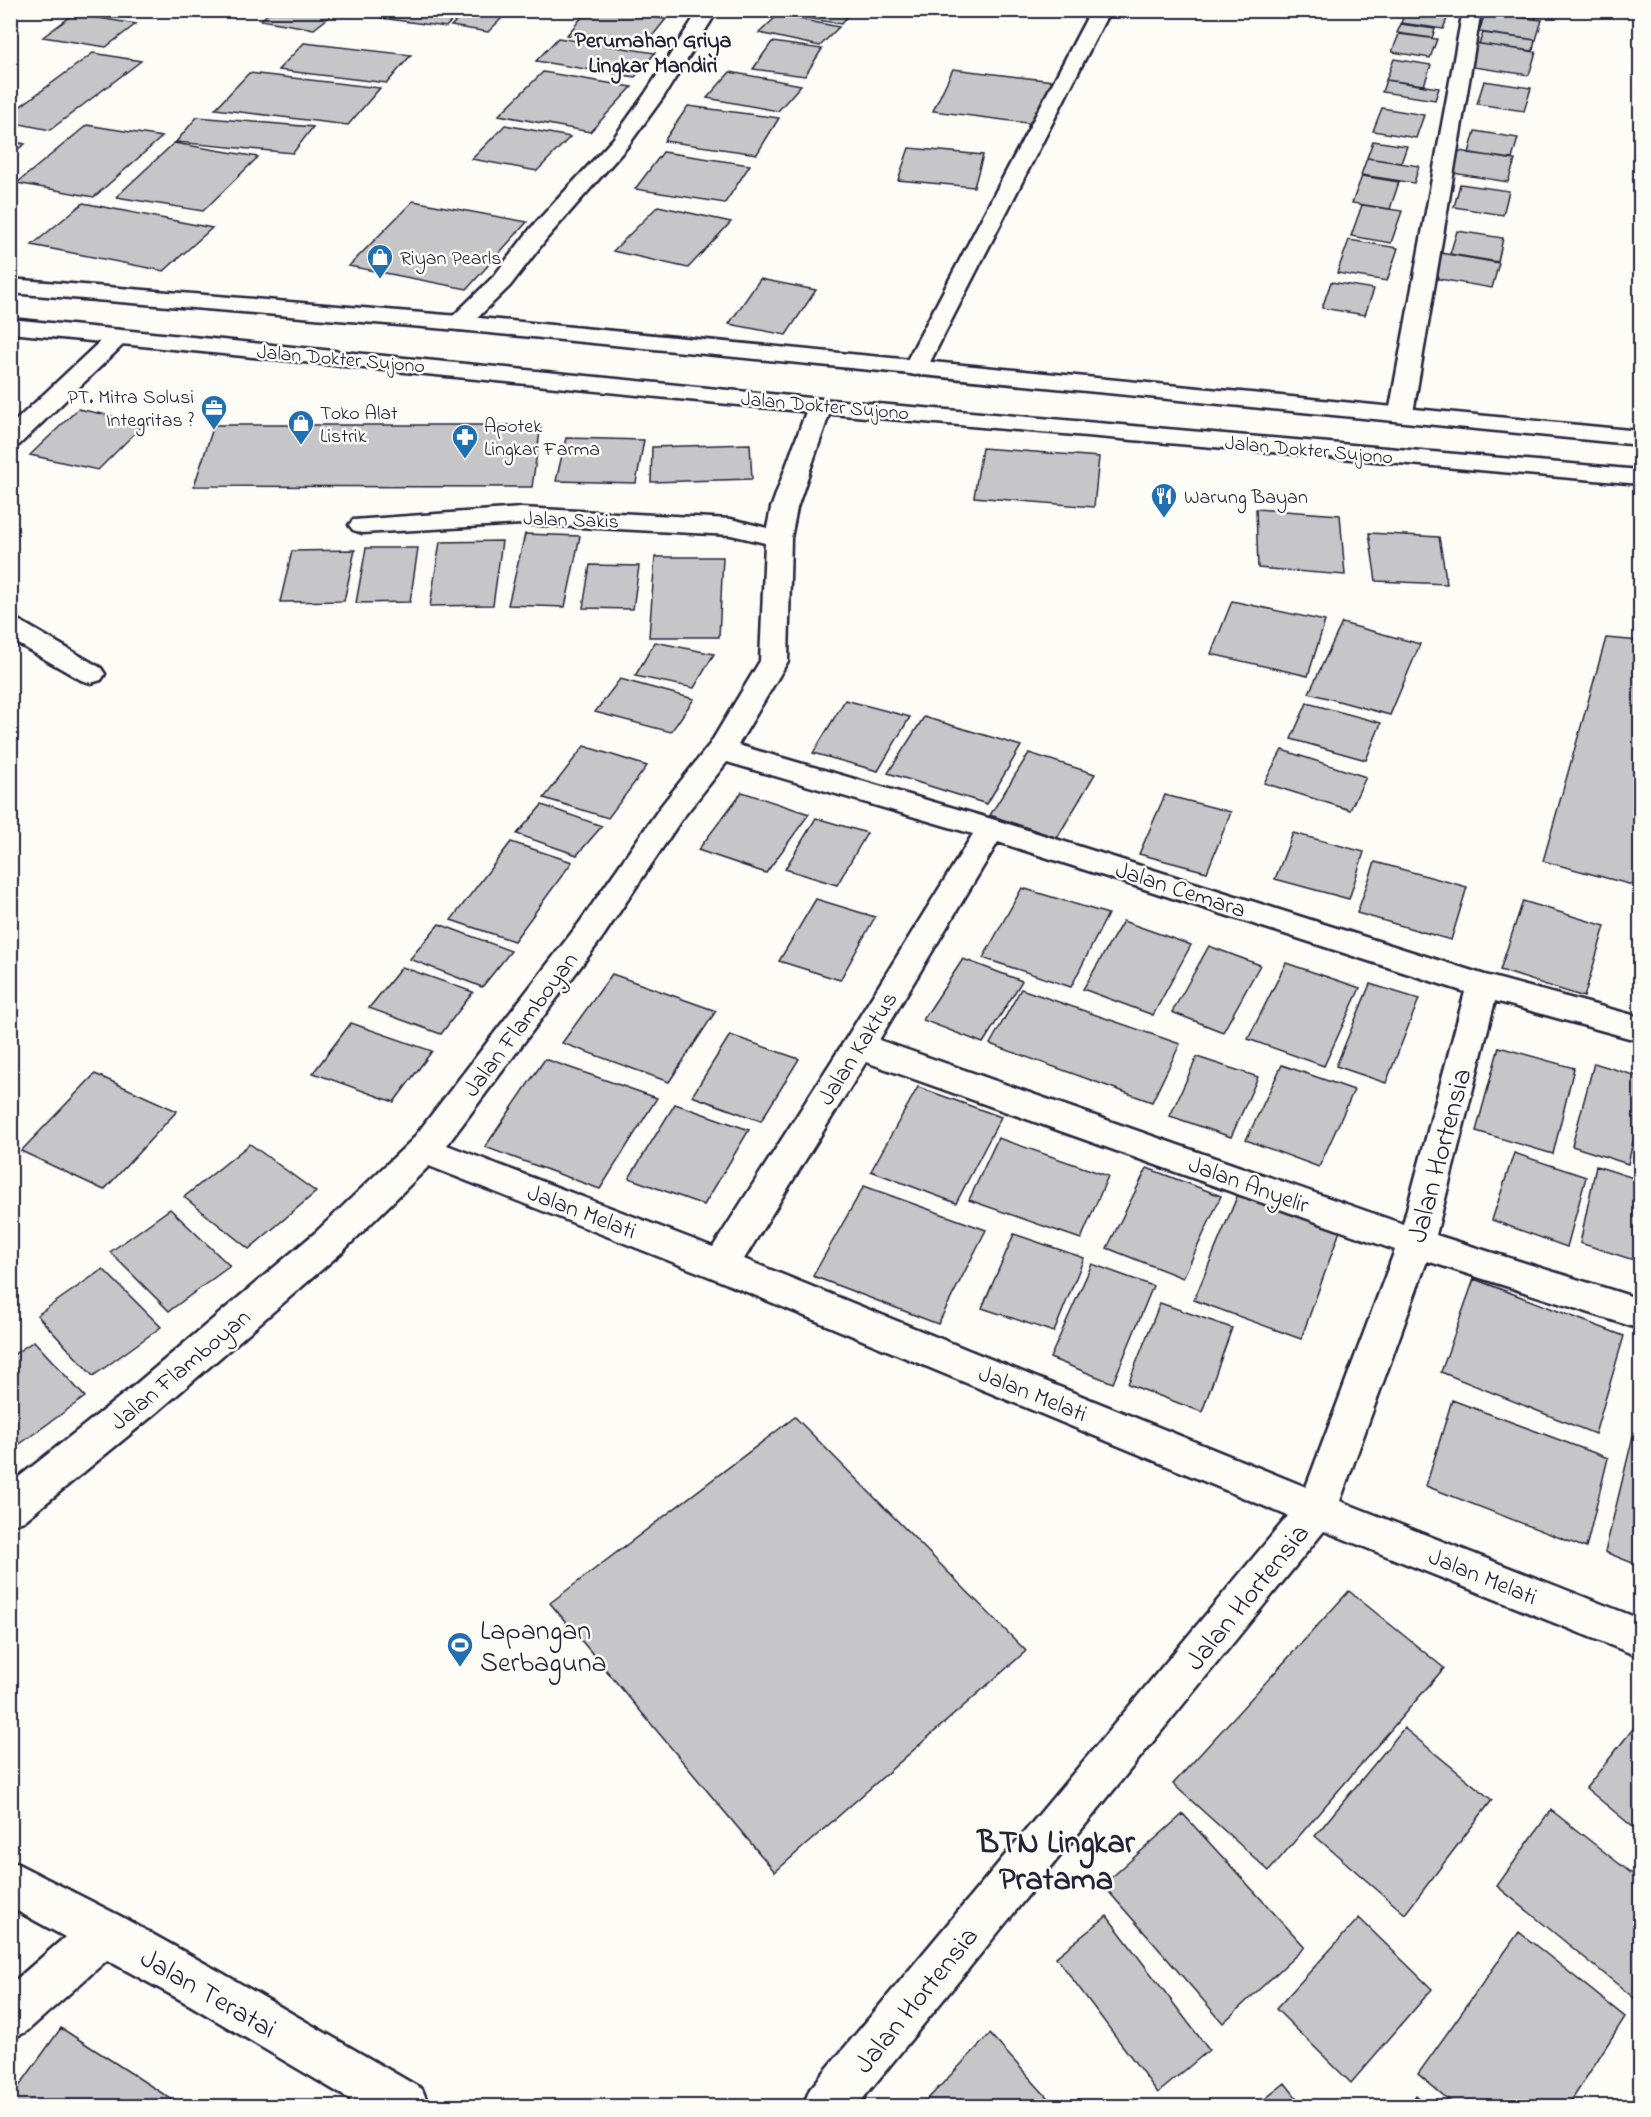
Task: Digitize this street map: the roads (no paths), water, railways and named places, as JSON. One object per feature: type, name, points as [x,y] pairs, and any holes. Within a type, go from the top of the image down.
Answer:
[{"type":"main road","points":[[459,323],[496,288],[539,233],[620,143],[654,96],[710,10]]},
{"type":"main road","points":[[915,368],[1101,10]]},
{"type":"main road","points":[[1401,413],[1472,10]]},
{"type":"main road","points":[[10,286],[459,323],[691,348],[1401,413],[1641,438]]},
{"type":"main road","name":"Jalan Dokter Sujono","points":[[10,326],[820,406],[1641,477]]},
{"type":"main road","points":[[10,440],[118,337]]},
{"type":"main road","name":"Jalan Flamboyan","points":[[10,1508],[143,1401],[329,1242],[424,1150],[591,930],[671,813],[721,750],[774,660],[781,523],[820,406]]},
{"type":"main road","name":"Jalan Sakis","points":[[362,525],[521,516],[731,527],[781,523]]},
{"type":"main road","points":[[10,627],[91,674]]},
{"type":"main road","name":"Jalan Cemara","points":[[721,750],[991,829],[1484,986],[1641,1029]]},
{"type":"main road","name":"Jalan Kaktus","points":[[721,1265],[859,1046],[991,829]]},
{"type":"main road","name":"Jalan Hortensia","points":[[827,2106],[1317,1510],[1416,1243],[1484,986]]},
{"type":"main road","name":"Jalan Anyelir","points":[[859,1046],[1416,1243],[1641,1314]]},
{"type":"main road","name":"Jalan Melati","points":[[424,1150],[721,1265],[1317,1510],[1641,1638]]},
{"type":"main road","name":"Jalan Teratai","points":[[10,1882],[104,1932],[405,2106]]},
{"type":"main road","points":[[10,2016],[104,1932]]},
{"type":"place","name":"Riyan Pearls","points":[[380,280]]},
{"type":"place","name":"PT. Mitra Solusi Integritas ?","points":[[214,431]]},
{"type":"place","name":"Toko Alat Listrik","points":[[301,446]]},
{"type":"place","name":"Apotek Lingkar Farma","points":[[465,460]]},
{"type":"place","name":"Warung Bayan","points":[[1164,519]]},
{"type":"place","name":"Lapangan Serbaguna","points":[[460,1668]]},
{"type":"district","name":"Perumahan Griya Lingkar Mandiri","points":[[653,52]]},
{"type":"district","name":"BTN Lingkar Pratama","points":[[1056,1860]]}]
